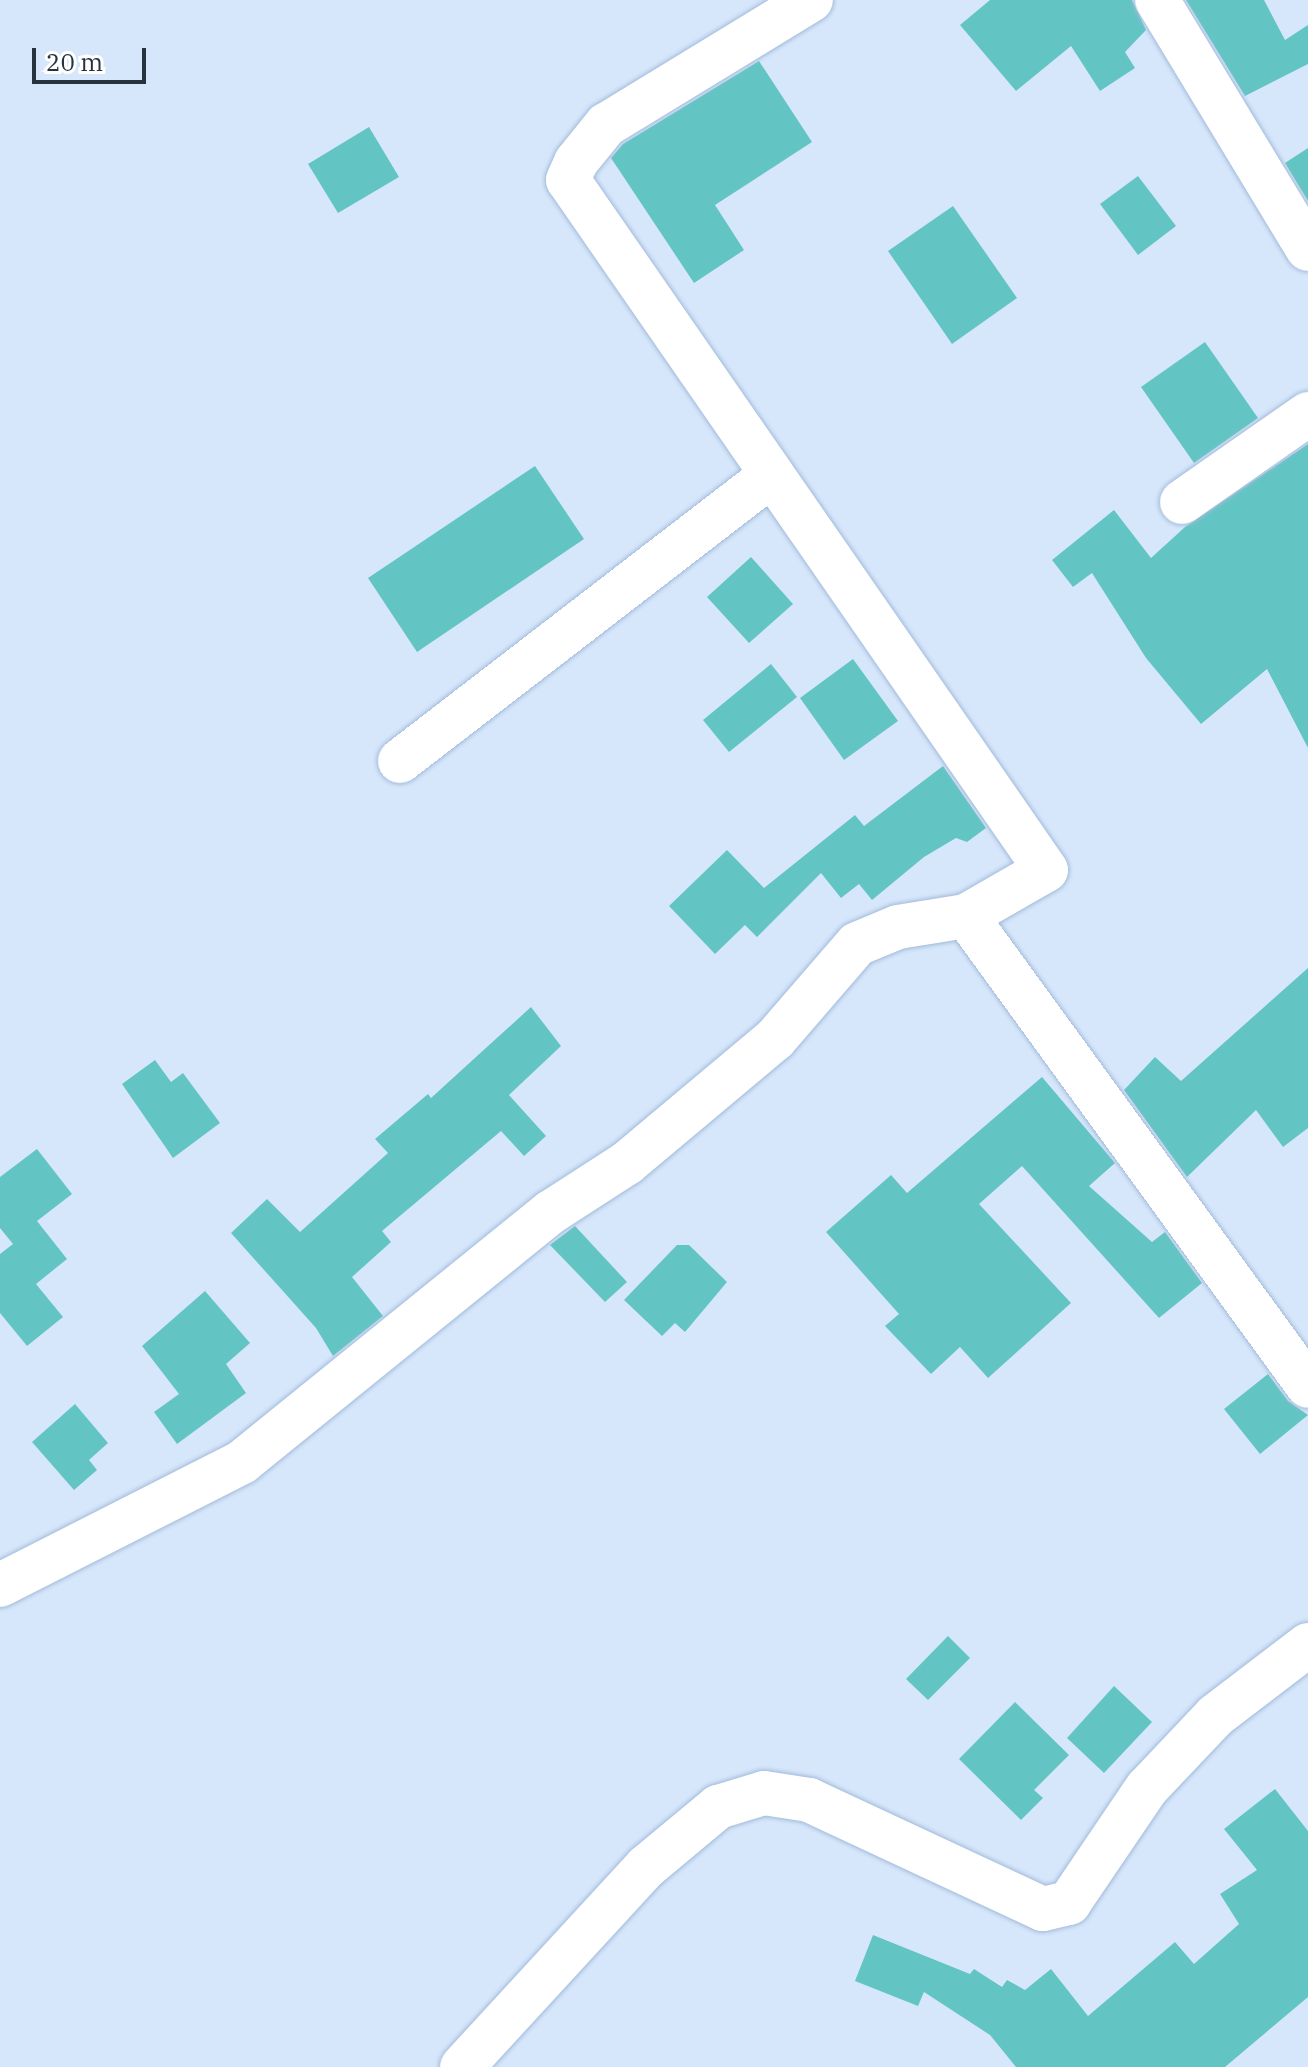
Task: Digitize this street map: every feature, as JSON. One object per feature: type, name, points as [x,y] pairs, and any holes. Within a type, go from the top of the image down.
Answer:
[{"type":"street","points":[[0,1585],[242,1462],[551,1212],[627,1163],[764,1049],[857,944],[898,927],[966,916],[1046,870],[568,180],[576,162],[606,125],[678,86],[811,0]]},
{"type":"street","points":[[1157,0],[1308,249]]},
{"type":"street","points":[[1182,502],[1308,414]]},
{"type":"street","points":[[400,761],[772,475]]},
{"type":"street","points":[[966,916],[1308,1386]]},
{"type":"street","points":[[462,2067],[646,1867],[718,1807],[764,1793],[809,1800],[1043,1909],[1069,1903],[1157,1777],[1215,1716],[1308,1645]]},
{"type":"building","points":[[990,0],[1132,0],[1146,30],[1125,52],[1135,68],[1100,91],[1071,46],[1016,91],[960,25]]},
{"type":"building","points":[[1186,0],[1264,0],[1285,40],[1308,25],[1308,64],[1245,96]]},
{"type":"building","points":[[759,61],[812,142],[715,205],[744,250],[694,283],[611,158],[623,144]]},
{"type":"building","points":[[369,127],[399,177],[338,213],[308,164]]},
{"type":"building","points":[[1308,148],[1308,201],[1285,163]]},
{"type":"building","points":[[1138,176],[1176,226],[1138,255],[1100,204]]},
{"type":"building","points":[[953,206],[1017,298],[952,344],[888,251]]},
{"type":"building","points":[[1205,342],[1258,418],[1194,463],[1141,387]]},
{"type":"building","points":[[1308,444],[1308,748],[1267,669],[1201,724],[1146,658],[1092,573],[1073,587],[1052,560],[1114,510],[1151,558],[1185,527]]},
{"type":"building","points":[[535,466],[584,539],[417,652],[368,578]]},
{"type":"building","points":[[751,557],[793,604],[749,643],[707,597]]},
{"type":"building","points":[[853,659],[898,721],[844,760],[800,698]]},
{"type":"building","points":[[771,664],[797,697],[729,752],[703,720]]},
{"type":"building","points":[[943,766],[986,828],[967,842],[956,838],[924,857],[872,900],[859,884],[841,898],[821,873],[757,937],[745,925],[715,954],[669,906],[727,850],[764,888],[855,815],[864,826]]},
{"type":"building","points":[[1308,968],[1308,1128],[1283,1147],[1256,1110],[1187,1177],[1124,1090],[1155,1057],[1181,1081]]},
{"type":"building","points":[[531,1007],[561,1046],[509,1095],[546,1136],[524,1156],[501,1131],[382,1231],[391,1242],[352,1277],[383,1316],[333,1356],[316,1328],[231,1233],[267,1199],[300,1232],[388,1153],[375,1139],[428,1094],[431,1098]]},
{"type":"building","points":[[155,1060],[171,1082],[183,1073],[220,1123],[173,1158],[122,1084]]},
{"type":"building","points":[[1042,1077],[1115,1163],[1089,1186],[1152,1242],[1165,1232],[1202,1283],[1159,1318],[1022,1166],[979,1204],[1071,1303],[988,1378],[960,1347],[931,1374],[885,1326],[899,1314],[826,1232],[891,1175],[907,1193]]},
{"type":"building","points":[[37,1149],[72,1194],[37,1221],[67,1259],[36,1284],[63,1317],[27,1346],[0,1313],[0,1254],[13,1244],[0,1228],[0,1177]]},
{"type":"building","points":[[575,1226],[627,1282],[605,1302],[550,1245]]},
{"type":"building","points":[[677,1245],[689,1245],[727,1282],[685,1332],[675,1323],[662,1336],[624,1300]]},
{"type":"building","points":[[205,1291],[250,1343],[226,1364],[246,1393],[177,1444],[154,1412],[179,1394],[142,1346]]},
{"type":"building","points":[[1268,1374],[1288,1401],[1308,1415],[1260,1454],[1224,1409]]},
{"type":"building","points":[[75,1404],[108,1443],[89,1460],[97,1470],[74,1490],[32,1442]]},
{"type":"building","points":[[948,1636],[970,1658],[928,1700],[906,1679]]},
{"type":"building","points":[[1114,1686],[1152,1722],[1104,1773],[1067,1738]]},
{"type":"building","points":[[1015,1702],[1069,1755],[1034,1790],[1043,1798],[1021,1820],[959,1759]]},
{"type":"building","points":[[1275,1789],[1308,1831],[1308,1997],[1225,2067],[1016,2067],[990,2035],[924,1992],[918,2006],[855,1981],[873,1935],[970,1974],[974,1969],[1002,1987],[1007,1980],[1025,1990],[1051,1969],[1088,2016],[1175,1942],[1194,1964],[1239,1924],[1220,1894],[1257,1870],[1224,1829]]}]
